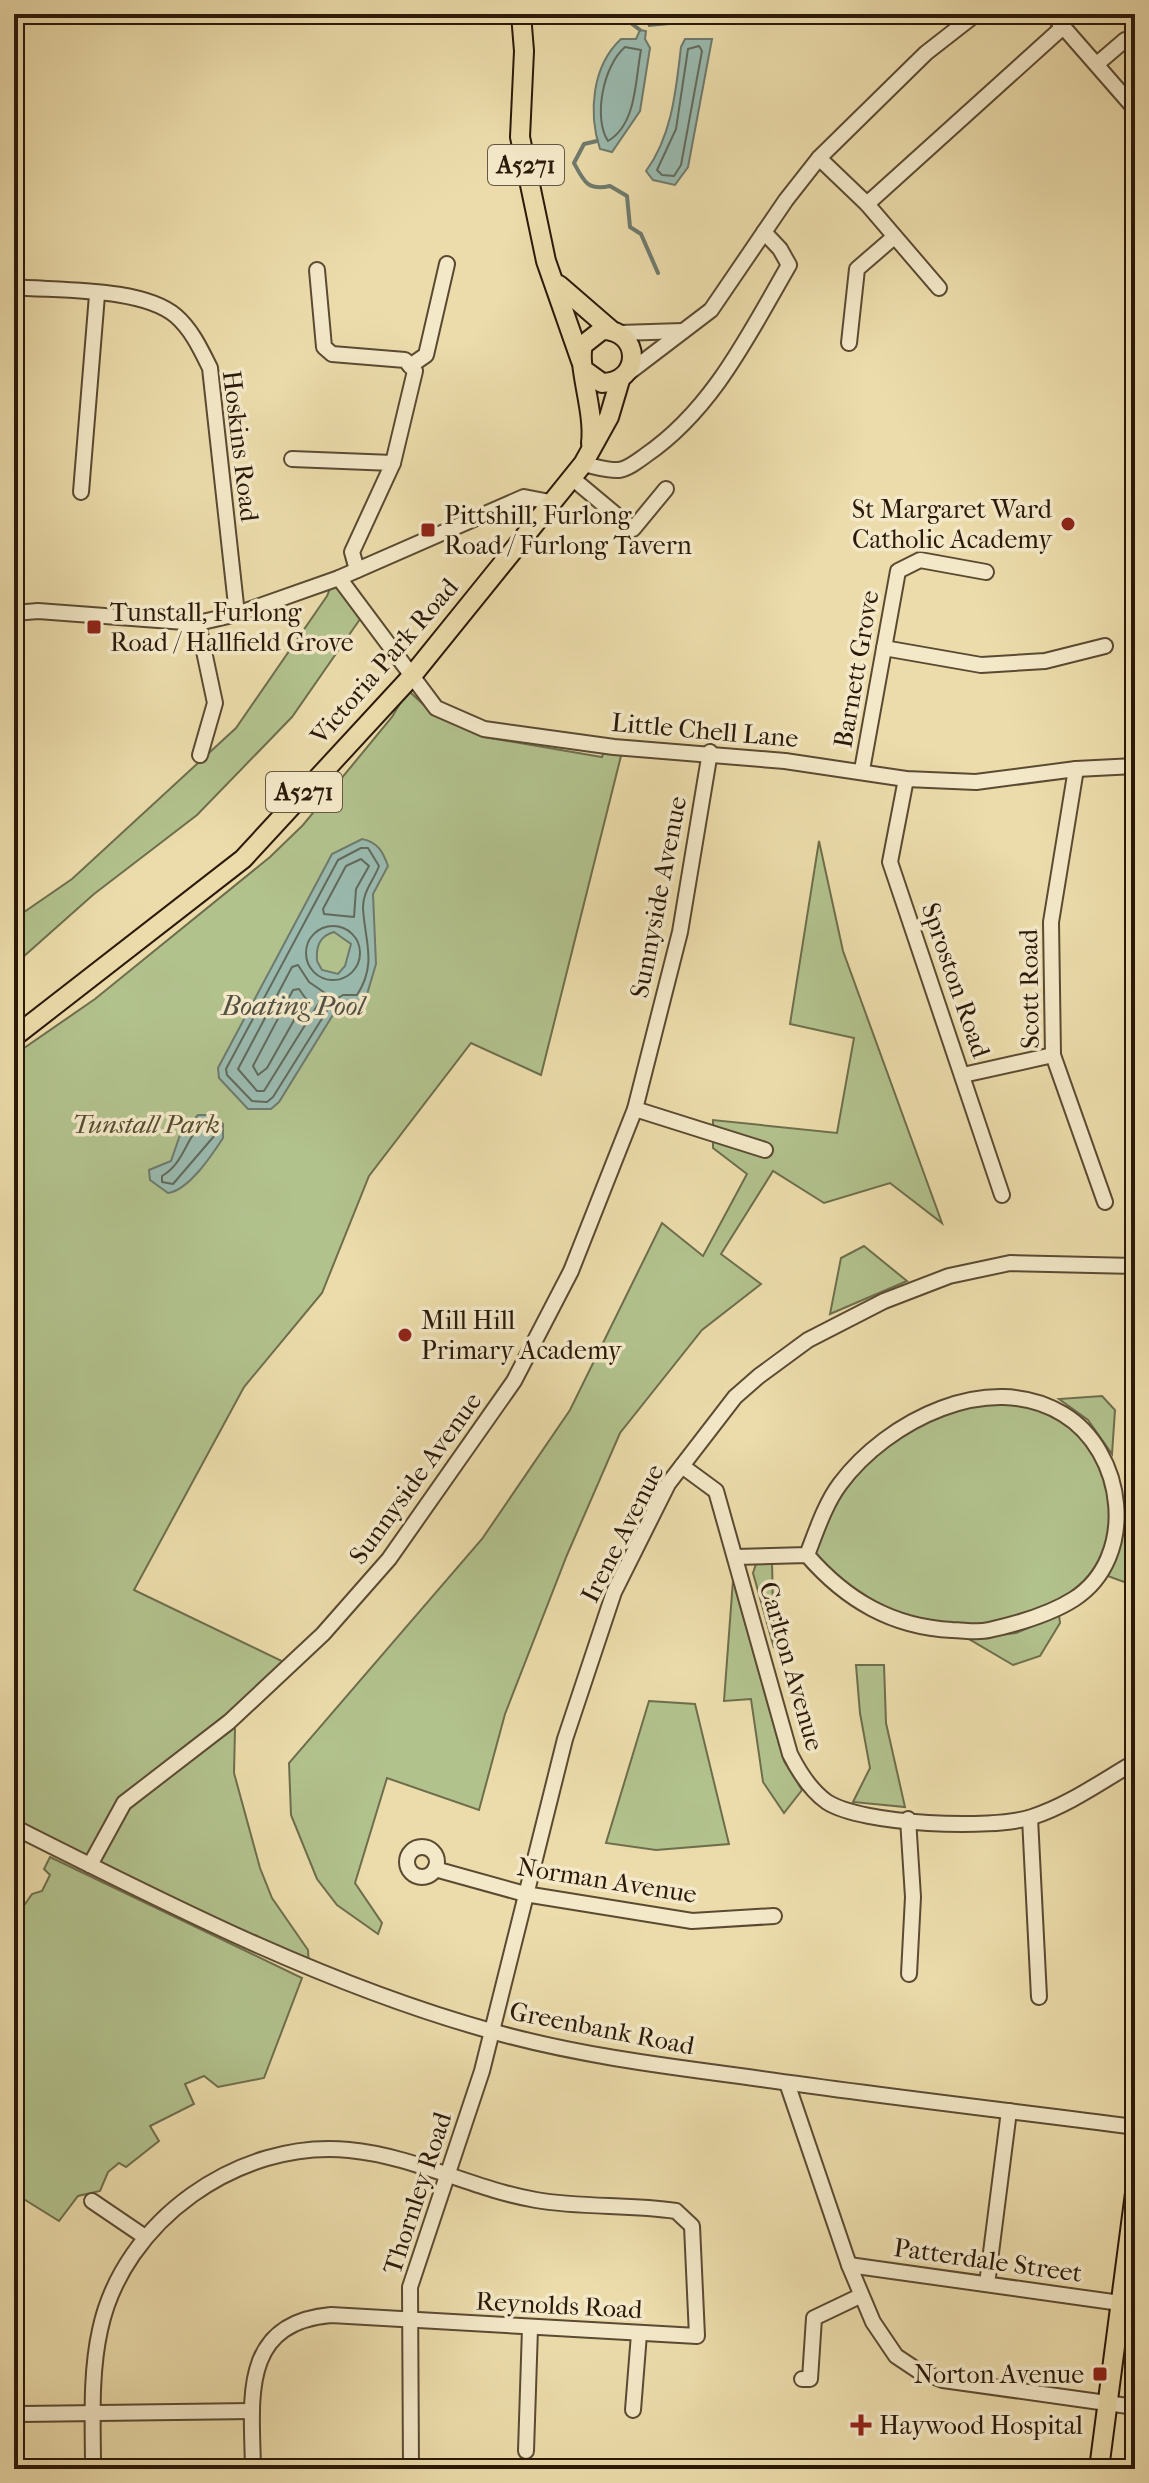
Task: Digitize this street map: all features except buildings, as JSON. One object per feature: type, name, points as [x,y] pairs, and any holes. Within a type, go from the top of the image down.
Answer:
[{"type":"main road","name":"A5271","points":[[521,14],[524,51],[520,137],[552,277],[582,365],[594,424],[582,465]]},
{"type":"main road","name":"A5271","points":[[524,51],[532,14]]},
{"type":"main road","points":[[552,277],[573,300],[615,331],[633,351],[624,377],[602,383],[582,365],[581,351],[588,338],[596,332],[615,331]]},
{"type":"main road","name":"Victoria Park Road","points":[[14,1037],[243,859],[411,677],[582,465],[609,417],[624,377]]},
{"type":"main road","points":[[1099,2469],[1135,2193]]},
{"type":"street","points":[[624,377],[711,310],[819,158],[926,53],[976,14]]},
{"type":"street","points":[[1052,14],[1135,109]]},
{"type":"street","points":[[867,204],[1063,27]]},
{"type":"street","points":[[1097,64],[1125,40]]},
{"type":"street","points":[[1122,94],[1135,85]]},
{"type":"street","points":[[819,158],[867,204],[939,288]]},
{"type":"street","points":[[582,465],[619,470],[638,461],[664,443],[702,405],[729,367],[789,265],[780,249],[764,232]]},
{"type":"street","points":[[849,343],[857,269],[894,237]]},
{"type":"street","points":[[410,366],[426,355],[447,264]]},
{"type":"street","points":[[317,270],[324,347],[332,354],[405,360],[415,371],[393,463],[352,552],[357,570]]},
{"type":"street","name":"Hoskins Road","points":[[14,287],[147,299],[176,316],[195,338],[210,368],[237,614]]},
{"type":"street","points":[[81,492],[97,295]]},
{"type":"street","points":[[615,331],[683,331]]},
{"type":"street","points":[[292,459],[393,463]]},
{"type":"street","points":[[582,465],[633,529],[666,489]]},
{"type":"street","points":[[14,613],[38,611],[198,623],[237,614],[339,578],[524,497],[550,502]]},
{"type":"street","name":"Barnett Grove","points":[[862,770],[898,571],[920,560],[986,572]]},
{"type":"street","name":"Little Chell Lane","points":[[339,578],[436,708],[484,729],[614,747],[710,752],[862,770],[906,779],[976,782],[1076,769],[1135,766]]},
{"type":"street","points":[[198,623],[215,703],[200,755]]},
{"type":"street","points":[[884,648],[981,665],[1045,661],[1105,646]]},
{"type":"street","name":"Sunnyside Avenue","points":[[90,1865],[124,1803],[229,1722],[323,1634],[389,1559],[514,1381],[571,1271],[635,1109],[680,932],[710,752]]},
{"type":"street","name":"Scott Road","points":[[1076,769],[1051,922],[1053,1055],[1105,1202]]},
{"type":"street","name":"Sproston Road","points":[[906,779],[890,862],[1002,1195]]},
{"type":"street","points":[[963,1075],[1053,1055]]},
{"type":"street","points":[[635,1109],[765,1150]]},
{"type":"street","name":"Irene Avenue","points":[[492,2031],[565,1739],[614,1592],[668,1484],[735,1397],[808,1340],[884,1301],[949,1276],[1010,1263],[1135,1266]]},
{"type":"street","points":[[735,1557],[807,1555],[824,1574],[885,1617],[939,1629],[983,1631],[1052,1609],[1074,1599],[1086,1589],[1104,1563],[1116,1531],[1114,1483],[1094,1442],[1066,1415],[1027,1399],[970,1402],[919,1418],[876,1446],[838,1487],[807,1555]]},
{"type":"street","name":"Carlton Avenue","points":[[682,1466],[716,1491],[790,1754],[798,1772],[828,1802],[857,1814],[997,1824],[1030,1818],[1055,1808],[1135,1762]]},
{"type":"street","points":[[1030,1818],[1039,1997]]},
{"type":"street","points":[[908,1819],[913,1897],[909,1974]]},
{"type":"street","name":"Greenbank Road","points":[[15,1828],[337,1977],[419,2009],[492,2031],[581,2053],[787,2083],[1135,2127]]},
{"type":"street","name":"Norman Avenue","points":[[435,1869],[525,1894],[692,1921],[774,1916]]},
{"type":"street","name":"Thornley Road","points":[[411,2469],[410,2287],[492,2031]]},
{"type":"street","points":[[787,2083],[860,2296],[896,2356],[917,2370],[943,2380],[1135,2407]]},
{"type":"street","points":[[987,2284],[1009,2111]]},
{"type":"street","points":[[93,2469],[93,2414],[100,2327],[115,2286],[145,2237],[201,2188],[232,2171],[309,2149],[348,2150],[395,2157],[447,2175]]},
{"type":"street","name":"Reynolds Road","points":[[253,2469],[253,2379],[266,2347],[296,2323],[331,2315],[697,2336],[694,2234],[682,2215],[666,2210],[539,2201],[447,2175]]},
{"type":"street","points":[[92,2201],[145,2237]]},
{"type":"street","name":"Patterdale Street","points":[[849,2265],[1120,2303]]},
{"type":"street","points":[[802,2379],[810,2379],[814,2318],[860,2296]]},
{"type":"street","points":[[526,2451],[530,2328]]},
{"type":"street","points":[[633,2410],[639,2334]]},
{"type":"street","points":[[22,2414],[252,2411]]},
{"type":"green space","points":[[333,581],[365,612],[292,717],[197,815],[94,894],[14,965],[14,919],[72,879],[236,728],[327,596]]},
{"type":"green space","name":"Tunstall Park","points":[[408,690],[432,713],[484,737],[602,757],[606,746],[623,748],[541,1075],[471,1043],[369,1176],[322,1293],[244,1387],[134,1590],[290,1665],[229,1722],[235,1729],[234,1773],[260,1868],[272,1898],[308,1950],[309,1966],[14,1827],[14,1055],[95,999],[270,857],[303,825],[392,717]]},
{"type":"green space","points":[[819,841],[843,951],[942,1223],[890,1183],[824,1203],[773,1171],[721,1254],[761,1284],[702,1330],[620,1433],[567,1555],[505,1714],[479,1810],[387,1778],[355,1883],[382,1923],[378,1934],[337,1905],[317,1879],[291,1815],[289,1763],[482,1539],[570,1410],[662,1223],[703,1256],[747,1174],[713,1148],[713,1120],[837,1133],[854,1038],[790,1024]]},
{"type":"green space","points":[[864,1246],[907,1281],[830,1314],[841,1258]]},
{"type":"green space","points":[[1102,1396],[1115,1410],[1112,1454],[1088,1420],[1059,1399]]},
{"type":"green space","points":[[990,1398],[1066,1415],[1114,1483],[1110,1550],[1074,1599],[978,1631],[885,1617],[807,1555],[838,1487],[895,1432]]},
{"type":"green space","points":[[1124,1531],[1135,1532],[1135,1586],[1105,1575]]},
{"type":"green space","points":[[757,1561],[772,1562],[774,1648],[753,1573]]},
{"type":"green space","points":[[733,1580],[784,1761],[802,1790],[784,1813],[763,1782],[751,1699],[724,1701]]},
{"type":"green space","points":[[1059,1615],[1060,1623],[1040,1656],[1013,1665],[969,1639],[1016,1633]]},
{"type":"green space","points":[[856,1665],[884,1665],[886,1723],[905,1807],[853,1802],[870,1768],[860,1713]]},
{"type":"green space","points":[[649,1701],[695,1704],[729,1844],[656,1850],[606,1843]]},
{"type":"green space","points":[[50,1857],[302,1978],[264,2078],[218,2087],[204,2076],[185,2084],[194,2104],[150,2126],[159,2141],[126,2167],[119,2163],[108,2172],[100,2191],[78,2196],[59,2221],[14,2193],[14,1920],[32,1894],[42,1891],[50,1875],[44,1869]]},
{"type":"water","points":[[645,14],[714,14],[712,20],[649,26]]},
{"type":"water","points":[[640,30],[646,31],[645,39],[650,48],[640,111],[612,152],[600,149],[594,120],[598,76],[611,50],[621,39],[636,39]]},
{"type":"water","points":[[685,39],[712,39],[688,167],[675,185],[653,180],[646,171],[667,128]]},
{"type":"water","name":"Boating Pool","points":[[362,839],[379,848],[388,866],[373,894],[376,964],[365,1001],[339,1005],[279,1102],[271,1109],[248,1109],[219,1078],[218,1068],[332,854]],"holes":[[[334,932],[351,944],[345,966],[338,974],[322,970],[317,961],[317,951],[325,936]]]},
{"type":"water","points":[[198,1115],[214,1115],[223,1124],[223,1138],[192,1179],[168,1193],[150,1180],[149,1170],[171,1161],[180,1135]]},
{"type":"waterway","points":[[619,14],[640,30]]},
{"type":"waterway","points":[[597,141],[584,144],[574,163],[588,184],[610,186],[627,196],[630,227],[641,234],[658,273]]},
{"type":"place","name":"St Margaret Ward Catholic Academy","points":[[1068,524]]},
{"type":"place","name":"Pittshill, Furlong Road / Furlong Tavern","points":[[428,530]]},
{"type":"place","name":"Tunstall, Furlong Road / Hallfield Grove","points":[[94,627]]},
{"type":"place","name":"Mill Hill Primary Academy","points":[[405,1335]]},
{"type":"place","name":"Norton Avenue","points":[[1100,2374]]},
{"type":"place","name":"Haywood Hospital","points":[[861,2425]]}]
